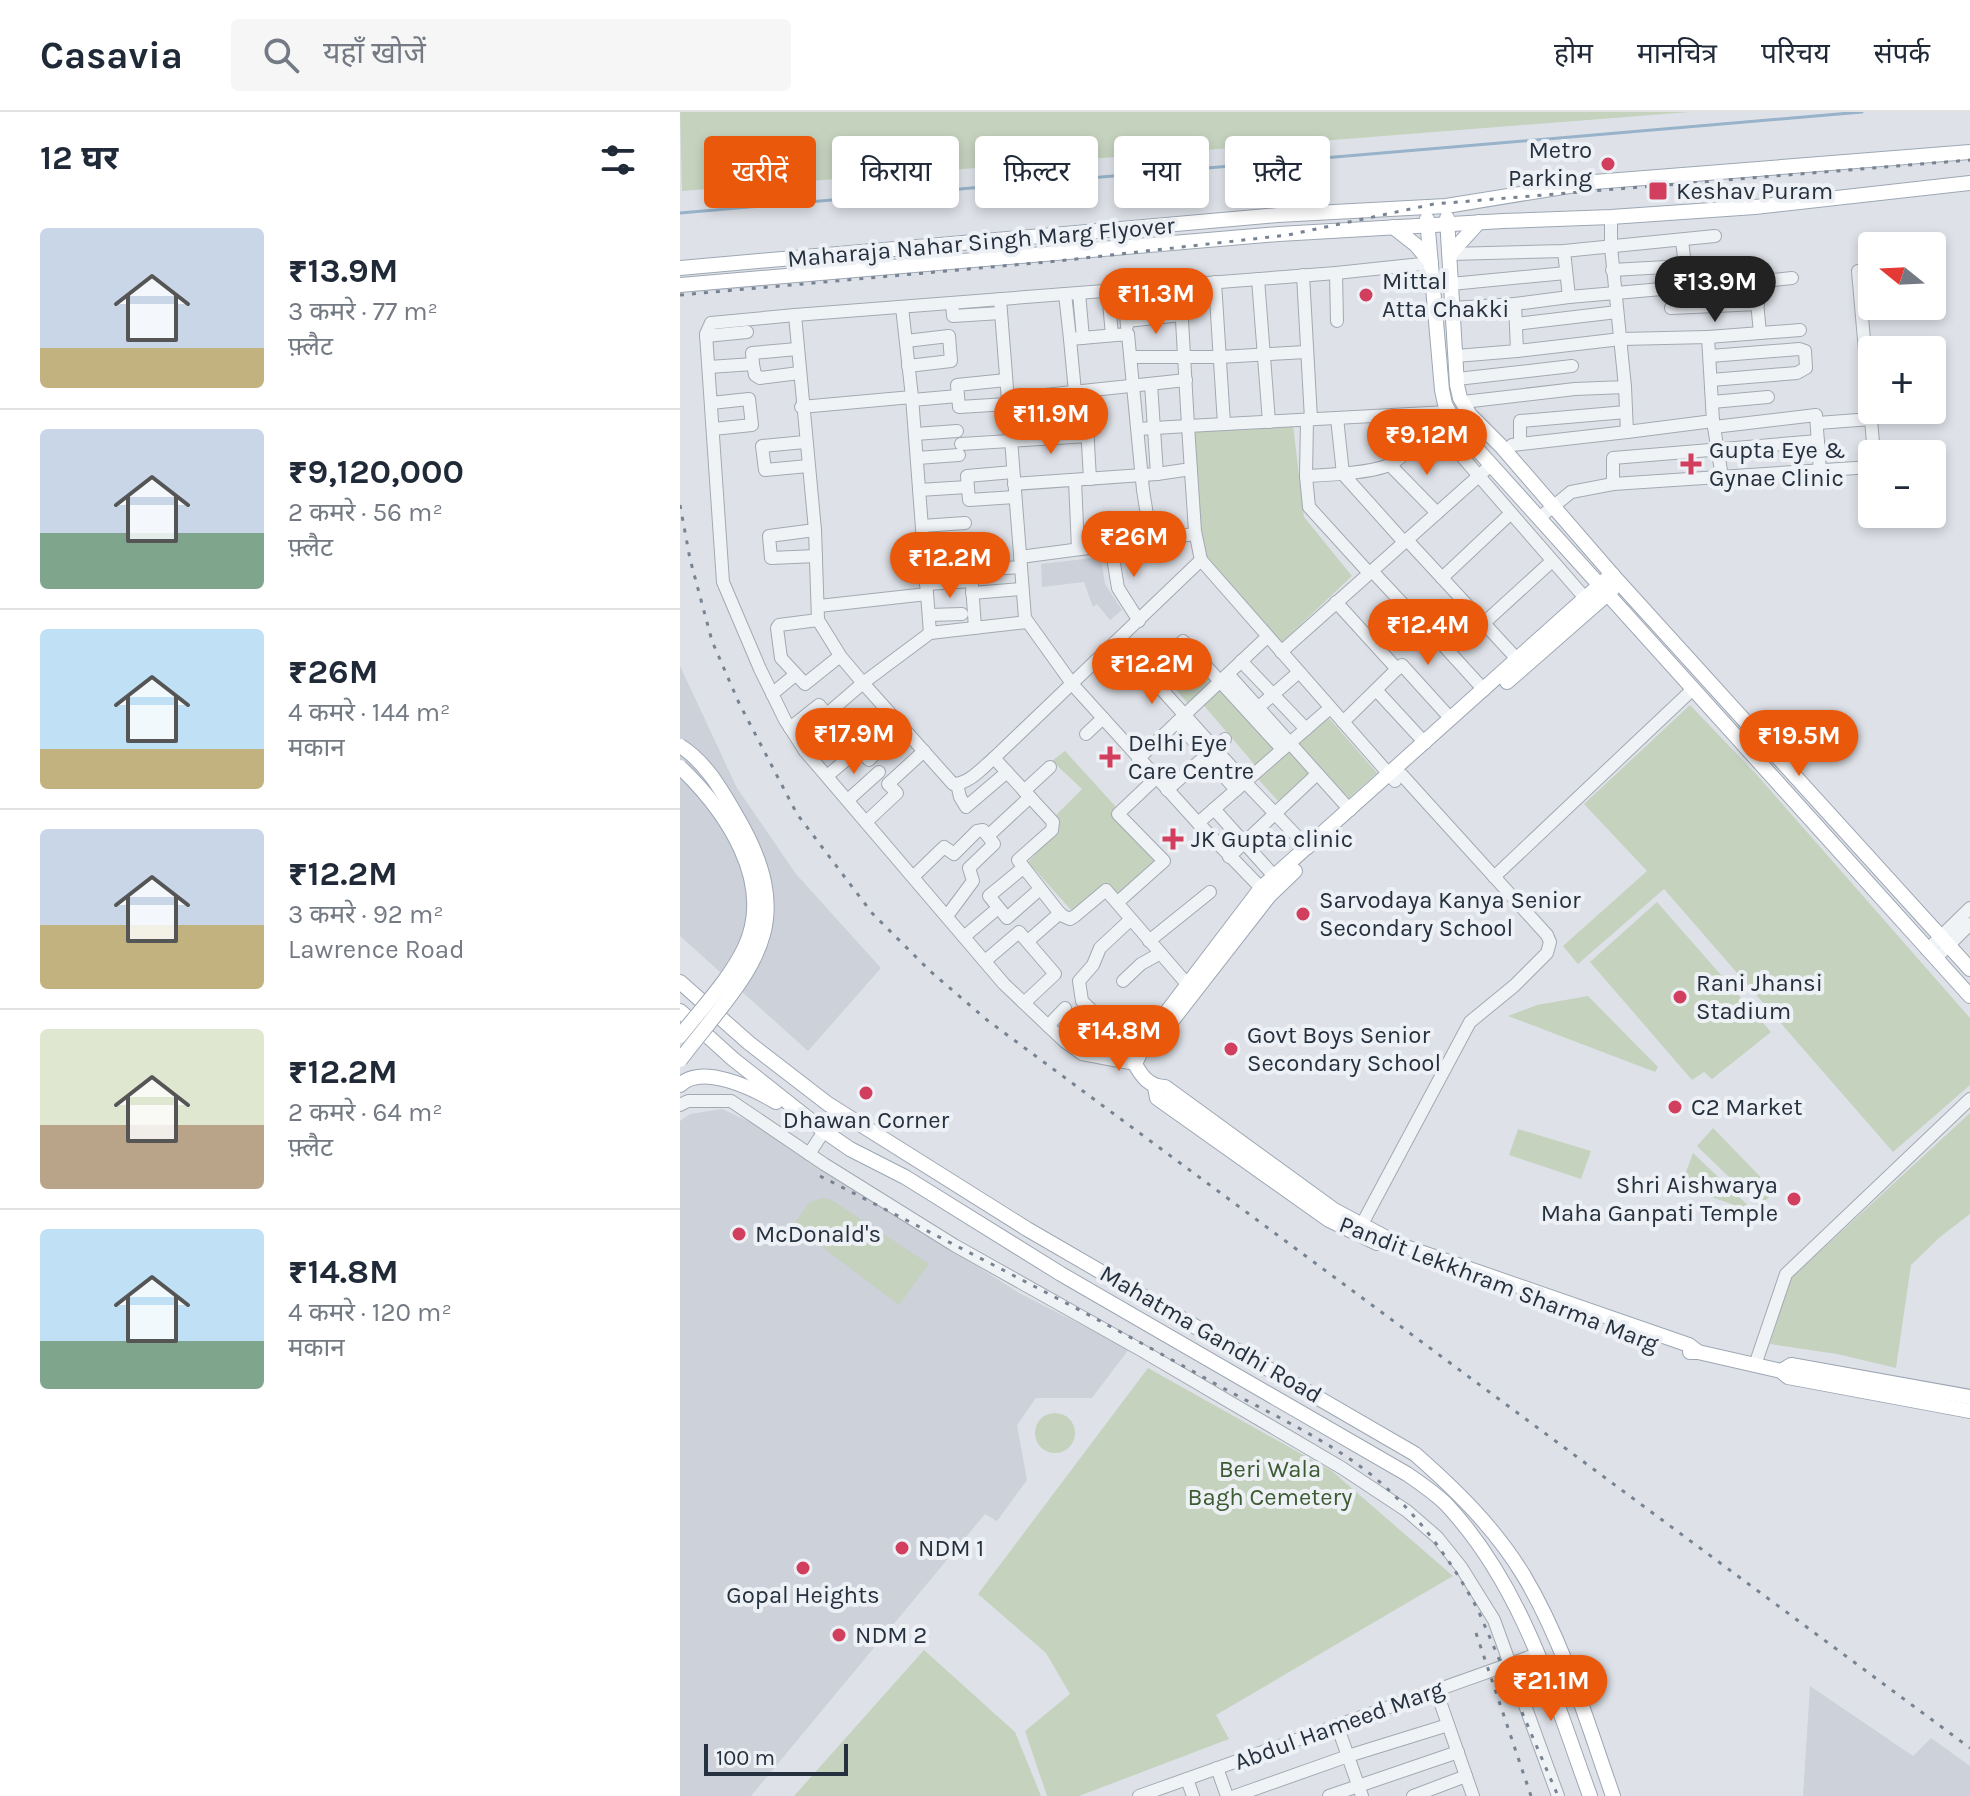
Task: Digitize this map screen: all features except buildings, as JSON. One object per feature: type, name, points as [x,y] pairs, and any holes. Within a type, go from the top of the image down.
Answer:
[{"type":"main road","name":"Maharaja Nahar Singh Marg Flyover","points":[[680,268],[1278,215],[1446,206],[1594,182],[1970,152]]},
{"type":"main road","name":"Maharaja Nahar Singh Marg Flyover","points":[[680,285],[1279,234],[1755,207],[1970,183]]},
{"type":"main road","points":[[1446,206],[1457,379],[1460,398],[1470,415],[1970,969]]},
{"type":"main road","points":[[1426,207],[1442,390],[1448,412],[1457,427],[1970,996]]},
{"type":"main road","points":[[1450,254],[1479,222]]},
{"type":"main road","points":[[1393,227],[1416,245],[1431,263]]},
{"type":"main road","points":[[1139,1057],[1152,1031],[1187,984],[1265,892],[1616,579]]},
{"type":"main road","points":[[1139,1057],[1154,1044],[1274,876],[1350,810],[1396,777],[1425,743],[1517,659],[1585,598],[1602,590]]},
{"type":"main road","points":[[680,746],[696,757],[723,792],[752,843],[763,869],[768,894],[767,922],[747,973],[680,1060]]},
{"type":"main road","points":[[680,767],[711,802],[735,838],[749,867],[754,892],[753,917],[747,943],[737,962],[680,1036]]},
{"type":"main road","name":"Mahatma Gandhi Road","points":[[680,982],[749,1043],[828,1104],[1027,1229],[1415,1454],[1445,1480],[1490,1528],[1524,1576],[1557,1643],[1613,1796]]},
{"type":"main road","name":"Mahatma Gandhi Road","points":[[680,1011],[733,1059],[850,1149],[905,1177],[1061,1274],[1407,1474],[1444,1502],[1507,1587],[1538,1654],[1590,1796]]},
{"type":"main road","name":"Pandit Lekkhram Sharma Marg","points":[[1139,1057],[1140,1073],[1155,1087],[1165,1087],[1359,1230],[1598,1318],[1689,1345],[1698,1352],[1781,1371],[1788,1377],[1970,1411]]},
{"type":"main road","points":[[680,1085],[684,1081],[708,1077],[731,1081],[759,1092],[819,1128]]},
{"type":"main road","name":"Pandit Lekkhram Sharma Marg","points":[[1781,1371],[1791,1365],[1970,1397]]},
{"type":"street","points":[[1611,217],[1612,270],[1621,339],[1627,432]]},
{"type":"street","points":[[1450,254],[1564,251],[1715,236]]},
{"type":"street","points":[[1612,270],[1685,266],[1682,240]]},
{"type":"street","points":[[1564,251],[1569,297]]},
{"type":"street","points":[[1139,1057],[1082,1054],[1048,1026],[985,961],[805,751],[790,728],[723,582],[706,336],[711,323],[1431,263]]},
{"type":"street","points":[[1336,273],[1337,321]]},
{"type":"street","points":[[1451,284],[1566,273]]},
{"type":"street","points":[[1303,275],[1309,507],[1418,620]]},
{"type":"street","points":[[1453,308],[1792,278]]},
{"type":"street","points":[[1258,279],[1269,422]]},
{"type":"street","points":[[1215,282],[1224,424]]},
{"type":"street","points":[[1756,282],[1760,333]]},
{"type":"street","points":[[1180,285],[1195,534],[1201,560],[1330,708],[1494,877],[1550,942],[1547,953],[1514,986],[1470,1022],[1359,1230]]},
{"type":"street","points":[[1124,290],[1151,540]]},
{"type":"street","points":[[1108,291],[1112,335]]},
{"type":"street","points":[[1072,294],[1090,479]]},
{"type":"street","points":[[1000,299],[1027,622],[1073,685],[1138,759],[1265,892]]},
{"type":"street","points":[[952,303],[953,316],[1001,313]]},
{"type":"street","points":[[1515,304],[1517,351]]},
{"type":"street","points":[[1671,308],[1758,304]]},
{"type":"street","points":[[902,307],[930,633]]},
{"type":"street","points":[[1516,324],[1617,312]]},
{"type":"street","points":[[795,315],[801,407],[815,530],[818,620],[840,656],[953,784],[968,779],[994,758],[1201,560]]},
{"type":"street","points":[[1077,339],[1112,335],[1127,327],[1181,315]]},
{"type":"street","points":[[1456,356],[1621,339],[1800,330]]},
{"type":"street","points":[[706,336],[747,332]]},
{"type":"street","points":[[906,341],[949,336],[951,361],[908,366]]},
{"type":"street","points":[[1708,337],[1714,424],[1722,477]]},
{"type":"street","points":[[1569,345],[1575,389]]},
{"type":"street","points":[[797,349],[752,353],[756,377],[799,373]]},
{"type":"street","points":[[1710,356],[1799,349],[1805,351],[1806,368],[1804,372],[1797,373],[1711,380]]},
{"type":"street","points":[[1131,357],[1220,357],[1306,352]]},
{"type":"street","points":[[709,367],[753,364]]},
{"type":"street","points":[[1457,379],[1572,366]]},
{"type":"street","points":[[1006,380],[957,385],[959,407],[1186,380]]},
{"type":"street","points":[[1151,384],[1157,474]]},
{"type":"street","points":[[1463,402],[1575,389],[1625,387]]},
{"type":"street","points":[[801,407],[958,396]]},
{"type":"street","points":[[1712,402],[1768,397]]},
{"type":"street","points":[[711,403],[749,399],[752,425],[713,429]]},
{"type":"street","points":[[1138,429],[1448,412]]},
{"type":"street","points":[[1520,444],[1520,421],[1626,412]]},
{"type":"street","points":[[1501,446],[1816,415],[1820,471]]},
{"type":"street","points":[[1337,418],[1343,474],[1517,659]]},
{"type":"street","points":[[1818,423],[1858,420]]},
{"type":"street","points":[[1306,476],[1343,474],[1390,465],[1436,430],[1442,432],[1477,477],[1585,598]]},
{"type":"street","points":[[915,434],[959,444]]},
{"type":"street","points":[[917,458],[959,444],[1088,436]]},
{"type":"street","points":[[1613,484],[1613,458],[1818,441]]},
{"type":"street","points":[[805,442],[762,446],[765,470],[808,466]]},
{"type":"street","points":[[1390,465],[1437,513]]},
{"type":"street","points":[[1281,652],[1491,465]]},
{"type":"street","points":[[1539,518],[1571,492],[1613,484],[1858,468]]},
{"type":"street","points":[[1014,484],[969,500],[967,476],[1014,484],[1191,469]]},
{"type":"street","points":[[1075,480],[1078,549]]},
{"type":"street","points":[[919,490],[967,487]]},
{"type":"street","points":[[1442,578],[1510,514]]},
{"type":"street","points":[[922,526],[965,523]]},
{"type":"street","points":[[815,530],[769,536],[771,558],[816,556]]},
{"type":"street","points":[[975,628],[971,570],[1078,549],[1195,534]]},
{"type":"street","points":[[1111,545],[1118,588],[1139,621]]},
{"type":"street","points":[[924,550],[962,548]]},
{"type":"street","points":[[1484,623],[1552,561]]},
{"type":"street","points":[[819,606],[927,589],[1022,589]]},
{"type":"street","points":[[1336,602],[1397,669]]},
{"type":"street","points":[[929,615],[962,614]]},
{"type":"street","points":[[818,620],[781,623],[777,628],[781,658],[802,683],[809,683],[840,656]]},
{"type":"street","points":[[827,714],[930,633],[1027,622]]},
{"type":"street","points":[[1138,759],[1267,637]]},
{"type":"street","points":[[1118,641],[1148,674],[1180,719],[1240,786],[1275,814],[1308,848]]},
{"type":"street","points":[[1148,674],[1183,641],[1224,678],[1350,810]]},
{"type":"street","points":[[1444,646],[1484,690]]},
{"type":"street","points":[[1241,661],[1306,729]]},
{"type":"street","points":[[1343,722],[1402,665],[1451,719]]},
{"type":"street","points":[[1254,711],[1299,672]]},
{"type":"street","points":[[772,694],[795,675]]},
{"type":"street","points":[[1494,877],[1693,689]]},
{"type":"street","points":[[1377,691],[1425,743]]},
{"type":"street","points":[[790,728],[819,705],[837,726],[805,751]]},
{"type":"street","points":[[1198,823],[1330,708]]},
{"type":"street","points":[[886,709],[851,739],[859,749],[869,760],[902,727]]},
{"type":"street","points":[[1086,734],[1103,718]]},
{"type":"street","points":[[1167,790],[1225,739]]},
{"type":"street","points":[[827,776],[859,749]]},
{"type":"street","points":[[866,822],[897,793],[888,784],[924,751]]},
{"type":"street","points":[[994,758],[1053,822],[1053,826],[1020,857],[1019,863],[1060,913],[1070,919],[1106,890],[1187,984]]},
{"type":"street","points":[[988,836],[1050,767]]},
{"type":"street","points":[[848,800],[879,772]]},
{"type":"street","points":[[957,784],[966,807],[1007,772]]},
{"type":"street","points":[[1229,857],[1316,775]]},
{"type":"street","points":[[1118,902],[1164,861],[1118,814],[1156,778]]},
{"type":"street","points":[[1214,809],[1274,876]]},
{"type":"street","points":[[914,876],[944,847],[954,854],[980,829],[988,836],[994,844],[992,848],[969,868],[973,881],[947,916]]},
{"type":"street","points":[[1023,868],[989,896],[998,908],[1007,918],[1040,889]]},
{"type":"street","points":[[1149,941],[1210,892]]},
{"type":"street","points":[[965,936],[998,908]]},
{"type":"street","points":[[1932,954],[1970,908]]},
{"type":"street","points":[[1028,941],[1060,913]]},
{"type":"street","points":[[1130,920],[1100,948],[1093,965],[1079,981],[1082,1001],[1139,1057]]},
{"type":"street","points":[[1944,940],[1970,924]]},
{"type":"street","points":[[985,961],[1019,932],[1028,941],[1055,974],[1024,1003]]},
{"type":"street","points":[[1123,981],[1141,964],[1159,954]]},
{"type":"street","points":[[1048,1026],[1065,1008]]},
{"type":"street","points":[[1122,1041],[1139,1022],[1152,1031]]},
{"type":"street","points":[[1755,1365],[1786,1274],[1970,1099]]},
{"type":"street","points":[[680,1105],[688,1101],[731,1101],[954,1245],[1302,1444],[1407,1511],[1437,1537],[1461,1567],[1494,1620],[1558,1796]]},
{"type":"street","points":[[809,1154],[819,1128]]},
{"type":"street","name":"Abdul Hameed Marg","points":[[1139,1796],[1538,1654]]},
{"type":"street","points":[[1436,1690],[1473,1796]]},
{"type":"street","points":[[1337,1725],[1361,1791]]},
{"type":"street","points":[[1235,1796],[1448,1725]]},
{"type":"street","points":[[1329,1796],[1361,1791],[1458,1752]]},
{"type":"street","points":[[1217,1768],[1227,1796]]},
{"type":"street","points":[[1413,1796],[1466,1776]]},
{"type":"street","points":[[1187,1779],[1193,1796]]},
{"type":"shaded area","points":[[1101,557],[1105,584],[1122,610],[1110,620],[1097,604],[1093,607],[1084,582],[1042,587],[1041,564]]},
{"type":"shaded area","points":[[680,666],[737,788],[796,874],[881,968],[808,1051],[680,936]]},
{"type":"shaded area","points":[[722,1109],[750,1122],[1019,1293],[1129,1349],[1092,1398],[1036,1398],[1017,1425],[1027,1480],[997,1521],[985,1514],[751,1796],[680,1796],[680,1121],[690,1114]]},
{"type":"shaded area","points":[[1810,1686],[1913,1756],[1931,1738],[1970,1766],[1970,1796],[1803,1796]]},
{"type":"green space","points":[[680,112],[1690,112],[1330,140],[1330,136],[1225,136],[1225,148],[1209,150],[1209,136],[1114,136],[1114,157],[1098,158],[1098,136],[975,136],[975,168],[959,169],[959,136],[832,136],[832,179],[816,180],[816,136],[704,136],[704,189],[682,191]]},
{"type":"green space","points":[[1293,425],[1304,517],[1352,576],[1278,646],[1202,550],[1193,430]]},
{"type":"green space","points":[[1183,645],[1276,748],[1255,765],[1200,701],[1190,706],[1158,669]]},
{"type":"green space","points":[[1690,705],[1757,775],[1970,1018],[1970,1085],[1893,1152],[1664,889],[1578,964],[1563,946],[1647,871],[1584,804]]},
{"type":"green space","points":[[1328,717],[1377,773],[1349,798],[1324,771],[1278,801],[1258,779]]},
{"type":"green space","points":[[1065,751],[1160,861],[1119,897],[1106,885],[1072,911],[1028,862],[1058,830],[1054,817],[1082,789],[1052,761]]},
{"type":"green space","name":"Rani Jhansi Stadium","points":[[1657,902],[1771,1032],[1712,1079],[1704,1072],[1692,1080],[1590,962]]},
{"type":"green space","points":[[1588,996],[1658,1067],[1655,1072],[1508,1016],[1537,1005]]},
{"type":"green space","points":[[1970,1113],[1970,1214],[1911,1265],[1896,1368],[1837,1354],[1770,1344],[1789,1280]]},
{"type":"green space","points":[[1713,1128],[1775,1192],[1759,1206],[1697,1146]]},
{"type":"green space","points":[[1518,1129],[1591,1151],[1581,1179],[1509,1155]]},
{"type":"green space","points":[[1693,1153],[1756,1213],[1681,1186]]},
{"type":"green space","points":[[830,1199],[929,1264],[899,1305],[793,1225],[810,1202]]},
{"type":"green space","name":"Beri Wala Bagh Cemetery","points":[[1148,1368],[1332,1471],[1453,1576],[1216,1715],[1229,1739],[1079,1796],[1047,1796],[1025,1731],[1070,1694],[1046,1653],[978,1594]]},
{"type":"green space","points":[[1055,1413],[1069,1419],[1075,1433],[1069,1447],[1055,1453],[1041,1447],[1035,1433],[1041,1419]]},
{"type":"green space","points":[[924,1650],[1015,1732],[1041,1796],[794,1796]]},
{"type":"waterway","points":[[680,213],[1862,112]]},
{"type":"railway","points":[[680,295],[1058,261],[1288,235],[1434,204],[1970,160]]},
{"type":"railway","points":[[680,505],[690,559],[712,641],[739,703],[797,814],[872,913],[930,971],[987,1020],[1970,1748]]},
{"type":"railway","points":[[820,1176],[1295,1426],[1374,1477],[1419,1522],[1468,1591],[1558,1796]]},
{"type":"railway","points":[[1476,1633],[1531,1796]]},
{"type":"place","name":"Metro Parking","points":[[1608,164]]},
{"type":"place","name":"Keshav Puram","points":[[1658,191]]},
{"type":"place","name":"Mittal Atta Chakki","points":[[1366,295]]},
{"type":"place","name":"Gupta Eye & Gynae Clinic","points":[[1691,464]]},
{"type":"place","name":"Delhi Eye Care Centre","points":[[1110,757]]},
{"type":"place","name":"JK Gupta clinic","points":[[1173,839]]},
{"type":"place","name":"Sarvodaya Kanya Senior Secondary School","points":[[1303,914]]},
{"type":"place","name":"Rani Jhansi Stadium","points":[[1680,997]]},
{"type":"place","name":"Govt Boys Senior Secondary School","points":[[1231,1049]]},
{"type":"place","name":"Dhawan Corner","points":[[866,1093]]},
{"type":"place","name":"C2 Market","points":[[1675,1107]]},
{"type":"place","name":"Shri Aishwarya Maha Ganpati Temple","points":[[1794,1199]]},
{"type":"place","name":"McDonald's","points":[[739,1234]]},
{"type":"place","name":"NDM 1","points":[[902,1548]]},
{"type":"place","name":"Gopal Heights","points":[[803,1568]]},
{"type":"place","name":"NDM 2","points":[[839,1635]]}]
